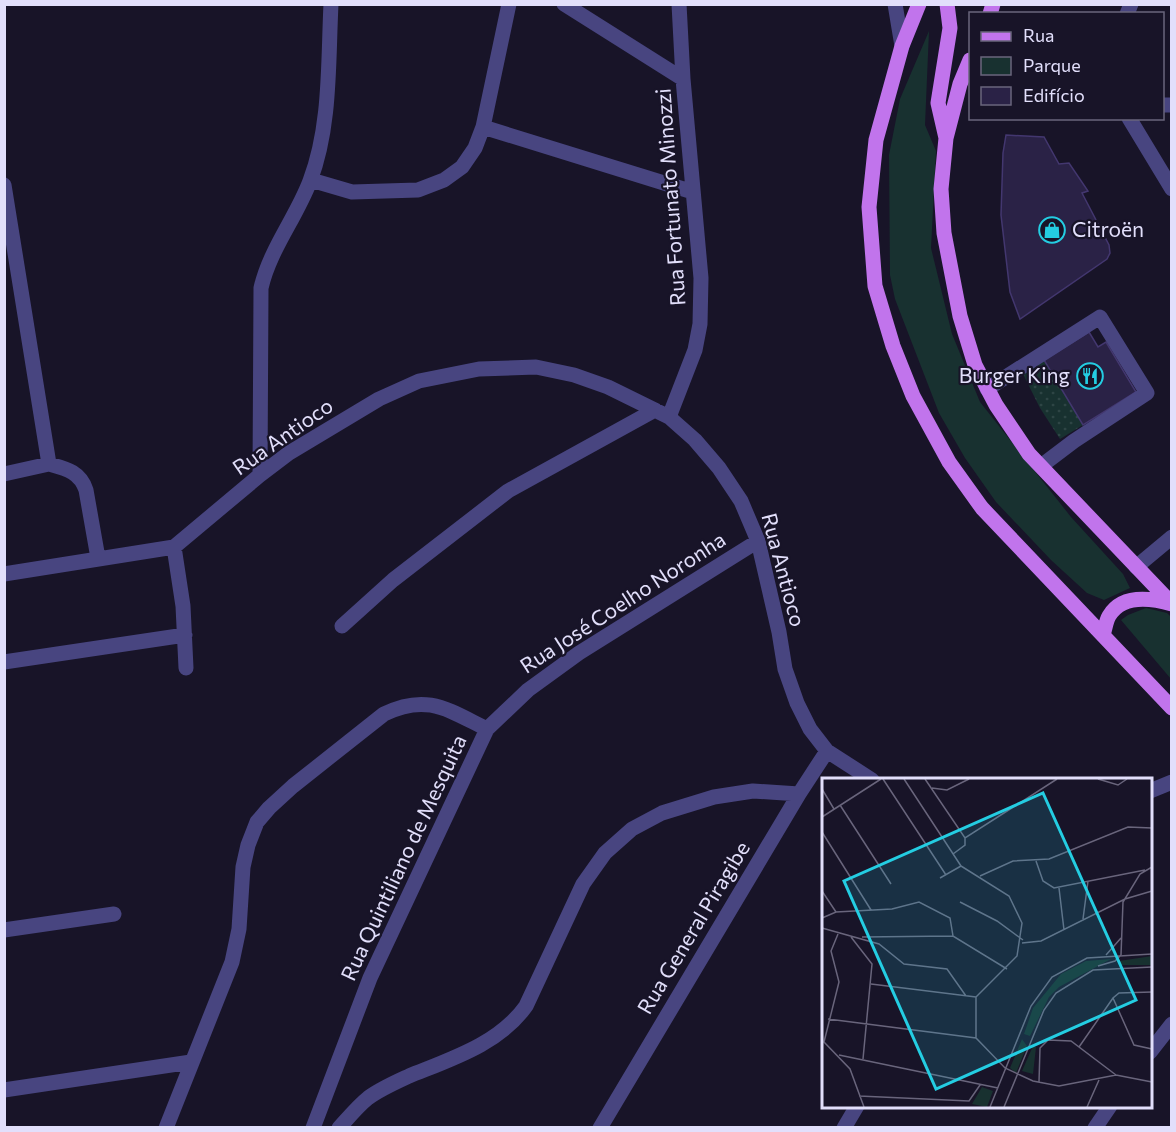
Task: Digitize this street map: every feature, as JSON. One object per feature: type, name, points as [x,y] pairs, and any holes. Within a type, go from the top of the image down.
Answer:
[{"type":"main road","points":[[919,4],[902,46],[876,140],[869,207],[875,286],[893,346],[913,396],[949,462],[982,508],[1172,708]]},
{"type":"main road","points":[[946,138],[938,103],[950,28],[947,4]]},
{"type":"main road","points":[[969,62],[960,84],[946,138],[941,189],[944,233],[960,316],[975,365],[996,405],[1029,454],[1172,604]]},
{"type":"main road","points":[[1103,635],[1111,613],[1130,600],[1147,599],[1172,604]]},
{"type":"street","points":[[260,475],[261,288],[266,268],[311,180],[319,150],[325,110],[331,4]]},
{"type":"street","points":[[311,180],[352,192],[418,190],[444,180],[462,167],[475,148],[483,128],[509,4]]},
{"type":"street","points":[[564,4],[683,79]]},
{"type":"street","name":"Rua Fortunato Minozzi","points":[[669,417],[695,350],[700,324],[700,278],[679,4]]},
{"type":"street","points":[[896,4],[902,46]]},
{"type":"street","points":[[1129,120],[1172,189]]},
{"type":"street","points":[[483,128],[693,192]]},
{"type":"street","points":[[4,185],[49,464]]},
{"type":"street","points":[[987,389],[1100,318],[1147,393],[1074,441],[1041,466]]},
{"type":"street","name":"Rua Antioco","points":[[174,547],[289,453],[378,399],[419,381],[479,369],[536,367],[574,375],[608,387],[669,417],[695,440],[719,468],[741,501],[758,541],[785,669],[797,703],[810,729],[827,751],[869,778]]},
{"type":"street","points":[[342,626],[393,580],[508,491],[655,410]]},
{"type":"street","points":[[4,474],[49,464],[75,472],[87,490],[98,558]]},
{"type":"street","points":[[1136,567],[1172,537]]},
{"type":"street","name":"Rua José Coelho Noronha","points":[[487,729],[528,690],[579,653],[758,541]]},
{"type":"street","points":[[4,574],[174,547],[185,635],[186,668]]},
{"type":"street","points":[[4,662],[185,635]]},
{"type":"street","name":"Rua Quintiliano de Mesquita","points":[[166,1128],[232,962],[239,929],[243,867],[257,822],[293,786],[384,714],[399,706],[413,703],[432,704],[487,729],[370,978],[313,1128]]},
{"type":"street","name":"Rua General Piragibe","points":[[600,1128],[799,794],[827,751]]},
{"type":"street","points":[[1152,790],[1172,782]]},
{"type":"street","points":[[339,1128],[369,1097],[398,1081],[483,1044],[516,1020],[526,1006],[583,884],[605,853],[632,829],[662,813],[714,797],[753,791],[799,794]]},
{"type":"street","points":[[4,930],[114,914]]},
{"type":"street","points":[[1152,1049],[1172,1024]]},
{"type":"street","points":[[4,1090],[191,1062]]},
{"type":"street","points":[[844,1128],[856,1108]]},
{"type":"street","points":[[1095,1128],[1109,1108]]},
{"type":"green space","points":[[929,31],[925,125],[936,151],[931,248],[952,334],[980,402],[1071,517],[1123,574],[1130,588],[1104,600],[1087,593],[1051,560],[996,502],[965,458],[939,413],[895,299],[890,275],[889,155],[900,99]]},
{"type":"green space","points":[[1044,360],[1083,425],[1060,439],[1040,408],[1023,374]]},
{"type":"green space","points":[[1146,608],[1167,613],[1171,617],[1171,679],[1121,620]]},
{"type":"building","name":"Citroën","points":[[1006,135],[1044,137],[1059,164],[1069,163],[1088,191],[1082,193],[1109,245],[1110,253],[1107,259],[1020,319],[1010,292],[1001,215],[1003,153]]},
{"type":"building","name":"Burger King","points":[[1089,332],[1098,347],[1106,342],[1136,392],[1083,425],[1044,360]]},
{"type":"place","name":"Citroën","points":[[1052,230]]},
{"type":"place","name":"Burger King","points":[[1090,376]]}]
